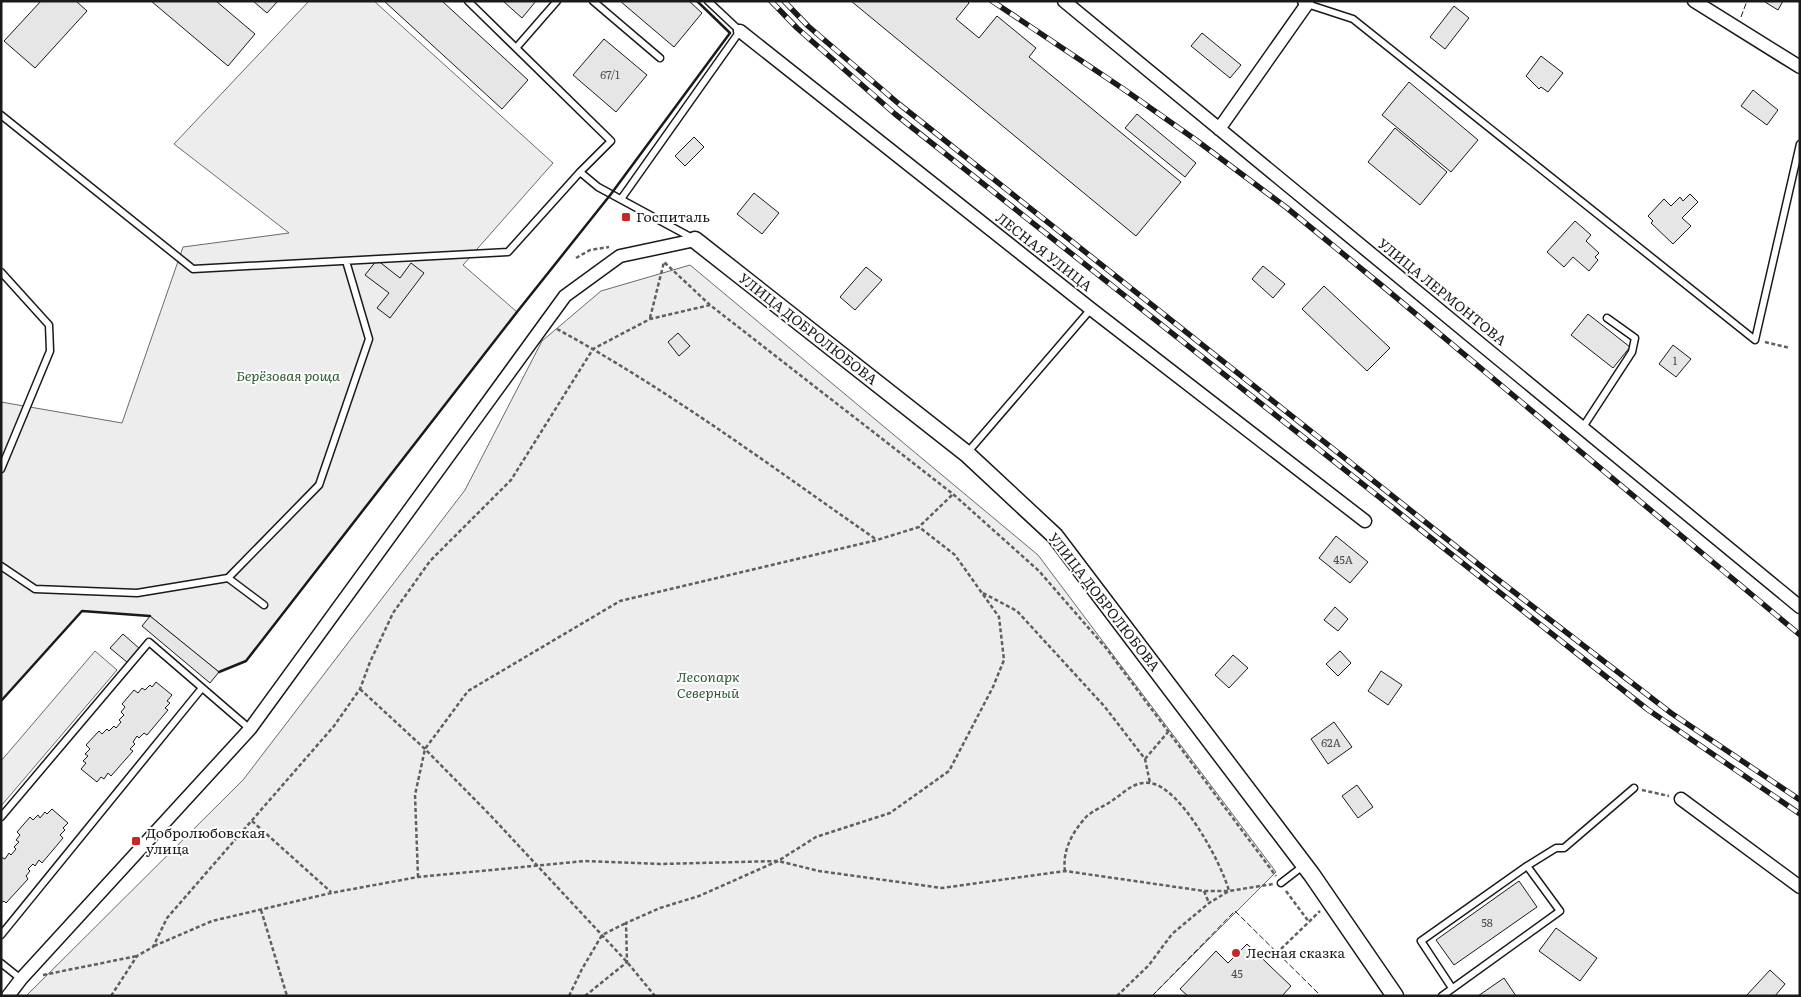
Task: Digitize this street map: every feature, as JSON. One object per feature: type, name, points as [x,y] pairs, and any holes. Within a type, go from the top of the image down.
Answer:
[{"type":"street","name":"УЛИЦА ЛЕРМОНТОВА","points":[[1064,1],[1800,607]]},
{"type":"street","points":[[1694,1],[1800,67]]},
{"type":"street","points":[[1219,129],[1305,3]]},
{"type":"street","name":"ЛЕСНАЯ УЛИЦА","points":[[740,31],[1091,309],[1365,521]]},
{"type":"street","points":[[8,996],[250,729],[565,296],[620,256],[694,240]]},
{"type":"street","name":"УЛИЦА ДОБРОЛЮБОВА","points":[[694,240],[966,454],[1056,536],[1304,865],[1395,996]]},
{"type":"street","points":[[1681,799],[1800,886]]},
{"type":"lane","points":[[1,115],[193,268],[508,252],[610,141],[468,1]]},
{"type":"lane","points":[[516,48],[557,1]]},
{"type":"lane","points":[[593,1],[660,58]]},
{"type":"lane","name":"ЛЕСНАЯ УЛИЦА","points":[[708,1],[740,31]]},
{"type":"lane","points":[[1305,3],[1354,19],[1755,340],[1800,144]]},
{"type":"lane","points":[[621,199],[740,31]]},
{"type":"lane","points":[[580,172],[598,187],[694,240]]},
{"type":"lane","points":[[1,566],[35,589],[137,594],[228,578],[319,485],[369,339],[346,261]]},
{"type":"lane","points":[[1,272],[49,325],[50,351],[1,469]]},
{"type":"lane","points":[[966,454],[1091,309]]},
{"type":"lane","points":[[1582,427],[1632,352],[1636,338],[1607,318]]},
{"type":"lane","points":[[228,578],[264,606]]},
{"type":"lane","points":[[1,817],[149,642],[250,729]]},
{"type":"lane","points":[[1,935],[202,688]]},
{"type":"lane","points":[[1452,988],[1421,941],[1527,866],[1556,848],[1564,848],[1634,788]]},
{"type":"lane","points":[[1281,883],[1304,865]]},
{"type":"lane","points":[[1442,996],[1560,911],[1527,866]]},
{"type":"lane","points":[[1,963],[22,979]]},
{"type":"path","points":[[650,319],[664,262],[710,305],[953,494],[1039,571],[1106,648],[1309,922]]},
{"type":"path","points":[[153,947],[167,918],[334,726],[360,689],[370,662],[393,613],[430,561],[511,480],[593,349],[650,319],[710,305]]},
{"type":"path","points":[[545,323],[593,349],[698,415],[877,540]]},
{"type":"path","points":[[1755,340],[1790,348]]},
{"type":"path","points":[[418,877],[415,795],[425,749],[468,691],[620,601],[877,540],[920,527],[953,494]]},
{"type":"path","points":[[569,996],[582,968],[602,935],[660,908],[700,896],[778,861],[816,837],[890,813],[949,771],[993,687],[1004,660],[999,618],[955,555],[920,527]]},
{"type":"path","points":[[982,593],[1017,611],[1105,707],[1145,760],[1150,783]]},
{"type":"path","points":[[360,689],[425,749],[602,935],[655,996]]},
{"type":"path","points":[[1145,760],[1168,732]]},
{"type":"path","points":[[1065,871],[1063,860],[1067,845],[1088,816],[1113,801],[1132,785],[1150,783],[1163,788],[1180,803],[1208,844],[1225,875],[1229,891]]},
{"type":"path","points":[[1634,788],[1681,799]]},
{"type":"path","points":[[252,821],[331,893]]},
{"type":"path","points":[[22,979],[138,956],[153,947],[212,921],[331,893],[418,877],[586,861],[660,864],[778,861],[818,872],[942,888],[1065,871],[1204,891],[1229,891],[1281,883]]},
{"type":"path","points":[[1204,891],[1209,902]]},
{"type":"path","points":[[1117,996],[1149,965],[1172,934],[1209,902],[1229,891]]},
{"type":"path","points":[[1281,949],[1330,901]]},
{"type":"path","points":[[261,910],[287,996]]},
{"type":"path","points":[[626,923],[627,962]]},
{"type":"path","points":[[111,996],[138,956]]},
{"type":"path","points":[[585,996],[627,962]]},
{"type":"shaded area","name":"Берёзовая роща","points":[[309,1],[374,1],[553,163],[463,265],[517,312],[246,661],[219,672],[150,616],[82,611],[1,701],[1,402],[122,423],[183,247],[289,233],[174,144]]},
{"type":"shaded area","name":"Лесопарк Северный","points":[[690,265],[1038,555],[1276,872],[1152,996],[26,996],[243,780],[465,490],[542,341],[601,291]]},
{"type":"shaded area","points":[[95,651],[117,670],[1,806],[1,761]]},
{"type":"building","points":[[41,1],[76,1],[87,11],[35,68],[4,41]]},
{"type":"building","points":[[151,1],[216,1],[255,34],[228,66]]},
{"type":"building","points":[[253,1],[278,1],[267,13]]},
{"type":"building","points":[[384,1],[442,1],[528,80],[502,109]]},
{"type":"building","points":[[503,1],[536,1],[522,18]]},
{"type":"building","points":[[620,1],[689,1],[702,13],[674,47]]},
{"type":"building","points":[[851,1],[967,1],[969,3],[956,19],[979,38],[997,16],[1036,48],[1029,57],[1181,182],[1136,236]]},
{"type":"building","points":[[1765,1],[1783,1],[1778,10]]},
{"type":"building","points":[[1454,6],[1469,18],[1445,49],[1430,37]]},
{"type":"building","points":[[1202,33],[1241,65],[1230,78],[1191,46]]},
{"type":"building","points":[[604,39],[647,75],[616,112],[573,75]]},
{"type":"building","points":[[1541,56],[1563,73],[1548,92],[1541,87],[1539,89],[1526,76]]},
{"type":"building","points":[[1409,82],[1478,140],[1451,172],[1382,115]]},
{"type":"building","points":[[1753,90],[1778,110],[1767,125],[1741,106]]},
{"type":"building","points":[[1137,114],[1196,163],[1185,177],[1125,128]]},
{"type":"building","points":[[1395,128],[1447,172],[1420,205],[1368,162]]},
{"type":"building","points":[[694,137],[704,147],[685,166],[675,156]]},
{"type":"building","points":[[754,193],[779,213],[762,234],[737,214]]},
{"type":"building","points":[[1690,194],[1698,202],[1682,218],[1691,226],[1673,244],[1651,223],[1653,221],[1648,216],[1664,199],[1671,206],[1680,197],[1683,201]]},
{"type":"building","points":[[1575,221],[1591,235],[1586,241],[1599,253],[1595,257],[1598,260],[1589,271],[1573,257],[1564,267],[1547,252]]},
{"type":"building","points":[[377,260],[400,278],[411,263],[424,273],[390,318],[377,308],[389,293],[365,275]]},
{"type":"building","points":[[1263,266],[1285,284],[1273,298],[1252,279]]},
{"type":"building","points":[[866,267],[882,280],[855,310],[840,297]]},
{"type":"building","points":[[1324,286],[1390,348],[1367,371],[1302,309]]},
{"type":"building","points":[[1588,314],[1630,347],[1613,368],[1571,335]]},
{"type":"building","points":[[678,333],[690,346],[679,356],[668,342]]},
{"type":"building","points":[[1673,345],[1691,359],[1676,377],[1659,364]]},
{"type":"building","points":[[1336,536],[1368,562],[1350,583],[1319,558]]},
{"type":"building","points":[[1335,607],[1348,619],[1338,631],[1324,620]]},
{"type":"building","points":[[150,616],[219,672],[210,683],[142,626]]},
{"type":"building","points":[[123,634],[140,649],[128,663],[110,648]]},
{"type":"building","points":[[1340,651],[1351,663],[1338,676],[1326,664]]},
{"type":"building","points":[[1233,655],[1248,668],[1229,688],[1215,675]]},
{"type":"building","points":[[1381,671],[1402,685],[1388,705],[1368,691]]},
{"type":"building","points":[[156,682],[172,695],[167,701],[170,703],[165,708],[168,710],[147,735],[144,733],[139,738],[137,736],[133,742],[135,744],[130,749],[133,751],[111,776],[108,773],[104,779],[101,777],[97,782],[81,769],[86,763],[83,761],[88,756],[85,754],[90,749],[86,745],[99,731],[102,734],[114,726],[116,728],[121,722],[119,720],[124,715],[121,712],[125,707],[122,704],[134,690],[138,693],[142,688],[145,690],[150,685],[152,687]]},
{"type":"building","points":[[1334,722],[1352,747],[1328,764],[1311,739]]},
{"type":"building","points":[[1357,785],[1373,807],[1358,818],[1342,796]]},
{"type":"building","points":[[52,809],[68,823],[60,835],[63,838],[42,863],[39,860],[35,866],[33,864],[28,869],[30,871],[26,876],[28,879],[6,903],[4,901],[1,903],[1,857],[5,859],[9,853],[11,855],[16,849],[14,847],[19,842],[16,840],[20,835],[17,832],[30,817],[33,820],[38,815],[40,818],[45,812],[47,814]]},
{"type":"building","points":[[1519,881],[1537,907],[1454,965],[1436,940]]},
{"type":"building","points":[[1556,928],[1597,958],[1580,981],[1539,951]]},
{"type":"building","points":[[1247,944],[1291,986],[1282,996],[1188,996],[1180,989],[1216,951],[1228,963]]},
{"type":"building","points":[[1770,970],[1785,984],[1775,996],[1746,996]]},
{"type":"building","points":[[1504,978],[1516,996],[1478,996]]},
{"type":"railway","points":[[771,1],[797,28],[895,114],[1647,709],[1800,814]]},
{"type":"railway","points":[[784,1],[808,26],[899,104],[1492,575],[1671,713],[1800,800]]},
{"type":"railway","points":[[992,1],[1122,88],[1287,208],[1800,635]]},
{"type":"fence","points":[[1741,17],[1747,1]]},
{"type":"fence","points":[[1152,996],[1235,911],[1321,996]]},
{"type":"wall","points":[[219,672],[246,661],[611,194],[730,33],[697,1]]},
{"type":"wall","points":[[1,701],[82,611],[150,616]]},
{"type":"place","name":"Госпиталь","points":[[626,217]]},
{"type":"place","name":"Добролюбовская улица","points":[[136,841]]},
{"type":"place","name":"Лесная сказка","points":[[1236,953]]}]
